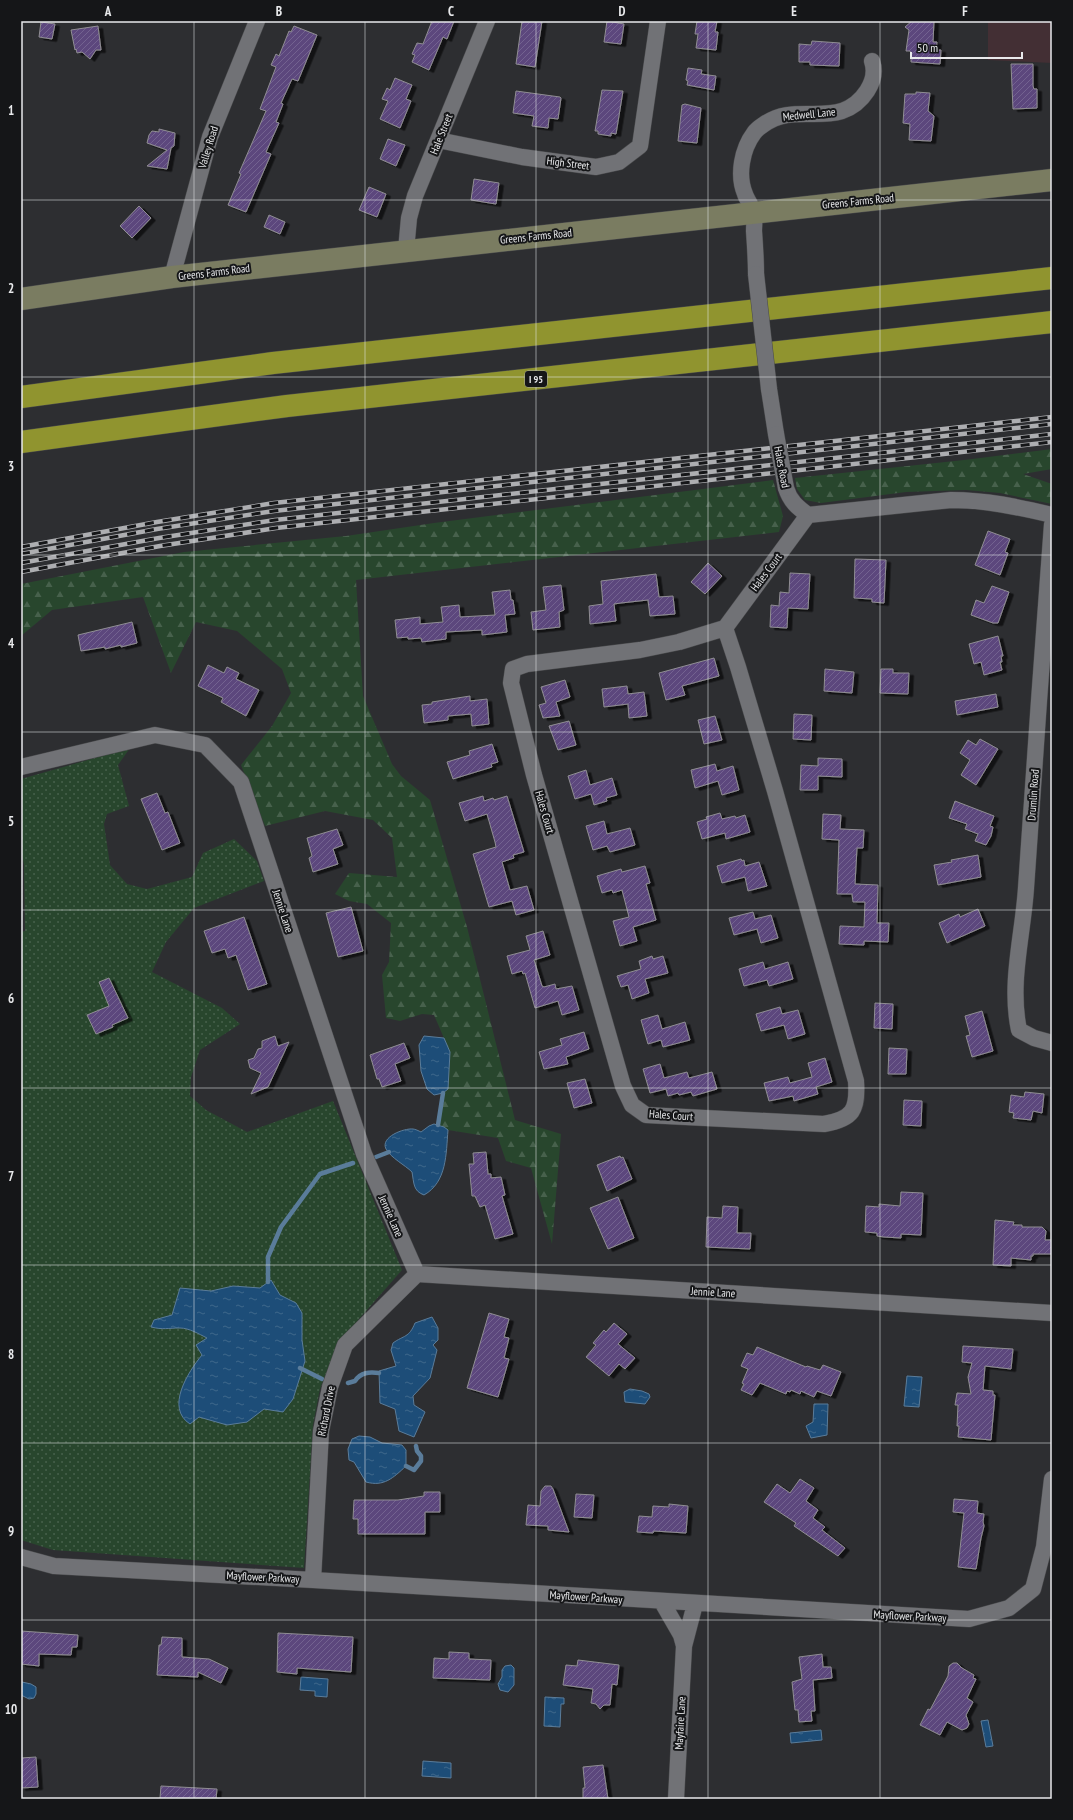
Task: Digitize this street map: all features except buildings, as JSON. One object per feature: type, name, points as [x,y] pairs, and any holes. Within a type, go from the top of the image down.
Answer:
[{"type":"highway","points":[[21,397],[273,363],[1052,278]]},
{"type":"highway","name":"I 95","points":[[21,442],[287,406],[1052,322]]},
{"type":"main road","name":"Greens Farms Road","points":[[21,299],[172,277],[1052,180]]},
{"type":"street","name":"Valley Road","points":[[172,277],[210,137],[257,21]]},
{"type":"street","name":"Hale Street","points":[[406,250],[407,228],[411,208],[487,21]]},
{"type":"street","name":"High Street","points":[[438,140],[522,157],[596,167],[619,162],[640,146],[658,21]]},
{"type":"street","name":"Medwell Lane","points":[[754,213],[744,192],[741,169],[745,153],[754,132],[772,118],[791,113],[834,112],[843,110],[855,103],[867,91],[872,82],[874,68],[872,61]]},
{"type":"street","name":"Hales Road","points":[[754,213],[756,274],[769,389],[776,434],[788,495],[796,506],[808,515]]},
{"type":"street","points":[[808,515],[944,501],[973,500],[1000,503],[1052,515]]},
{"type":"street","name":"Hales Court","points":[[725,628],[773,784],[856,1080],[858,1097],[852,1112],[840,1121],[824,1124],[646,1115],[632,1105],[623,1086],[534,775],[511,683],[513,669],[527,664],[640,650],[679,642],[725,628],[808,515]]},
{"type":"street","name":"Drumlin Road","points":[[1052,524],[1025,897],[1015,993],[1015,1011],[1019,1030],[1034,1038],[1052,1043]]},
{"type":"street","name":"Jennie Lane","points":[[21,767],[155,735],[205,745],[241,782],[364,1154],[417,1274],[1052,1313]]},
{"type":"street","name":"Richard Drive","points":[[312,1580],[321,1431],[330,1387],[345,1345],[417,1274]]},
{"type":"street","name":"Mayflower Parkway","points":[[21,1558],[54,1566],[968,1619],[1009,1608],[1033,1589],[1044,1547],[1052,1479]]},
{"type":"street","name":"Mayfaire Lane","points":[[662,1602],[681,1635],[684,1646]]},
{"type":"street","name":"Mayfaire Lane","points":[[676,1799],[684,1646],[695,1604]]},
{"type":"shaded area","points":[[988,21],[1052,21],[1052,63],[988,60]]},
{"type":"green space","points":[[1052,449],[1052,469],[1023,474],[1052,484],[1052,504],[1000,493],[966,490],[906,492],[821,503],[805,500],[797,489],[795,478],[964,460]]},
{"type":"green space","points":[[773,480],[783,516],[779,532],[356,580],[363,696],[392,764],[401,776],[430,800],[467,927],[515,1120],[561,1134],[552,1244],[531,1168],[506,1161],[498,1138],[448,1130],[438,1125],[443,1093],[448,1089],[450,1052],[434,1015],[422,1014],[400,1021],[386,1018],[382,975],[389,962],[391,923],[367,904],[349,901],[335,894],[349,873],[397,877],[392,838],[373,820],[325,811],[265,826],[241,765],[272,726],[291,693],[282,669],[237,631],[196,622],[171,673],[143,597],[52,610],[21,636],[21,584],[184,552],[346,536],[434,523]]},
{"type":"green space","points":[[130,748],[118,765],[129,806],[107,814],[104,824],[110,865],[127,884],[147,889],[192,877],[203,853],[234,839],[257,861],[264,881],[194,908],[166,942],[152,972],[222,1008],[240,1024],[200,1050],[191,1077],[190,1096],[206,1110],[247,1132],[333,1101],[402,1270],[338,1343],[320,1389],[313,1425],[304,1568],[53,1550],[21,1540],[21,932],[25,931],[24,865],[21,849],[21,779]]},
{"type":"water","points":[[424,1036],[444,1038],[450,1052],[448,1089],[443,1093],[434,1095],[427,1089],[421,1071],[419,1045]]},
{"type":"water","points":[[434,1124],[448,1130],[446,1158],[437,1183],[424,1195],[416,1189],[412,1172],[388,1152],[385,1145],[386,1141],[394,1134],[409,1129],[421,1132]]},
{"type":"water","points":[[271,1280],[280,1295],[296,1303],[302,1313],[302,1340],[305,1361],[293,1399],[283,1412],[264,1409],[247,1422],[227,1425],[199,1417],[190,1424],[183,1417],[179,1409],[179,1400],[185,1380],[202,1355],[196,1345],[207,1338],[183,1328],[162,1329],[151,1327],[154,1320],[172,1315],[180,1288],[211,1291],[233,1286],[260,1288]]},
{"type":"water","points":[[432,1317],[438,1328],[438,1340],[433,1345],[437,1350],[430,1378],[413,1396],[414,1405],[425,1412],[414,1437],[399,1431],[395,1409],[380,1403],[379,1371],[396,1366],[391,1350],[393,1343],[406,1336],[411,1331],[415,1323]]},
{"type":"water","points":[[907,1376],[922,1377],[919,1407],[904,1406]]},
{"type":"water","points":[[630,1389],[642,1391],[649,1394],[650,1397],[645,1404],[625,1402],[624,1392]]},
{"type":"water","points":[[814,1404],[828,1404],[827,1435],[811,1438],[806,1426],[813,1422]]},
{"type":"water","points":[[359,1436],[370,1437],[382,1443],[402,1445],[406,1450],[406,1466],[392,1478],[383,1482],[366,1482],[354,1462],[349,1460],[348,1449],[352,1439]]},
{"type":"water","points":[[511,1665],[514,1668],[514,1685],[508,1692],[500,1690],[498,1684],[502,1677],[502,1670],[505,1666]]},
{"type":"water","points":[[301,1677],[328,1679],[327,1697],[315,1696],[315,1691],[300,1690]]},
{"type":"water","points":[[21,1680],[22,1682],[36,1687],[36,1694],[34,1698],[29,1699],[21,1695]]},
{"type":"water","points":[[545,1697],[564,1698],[564,1704],[561,1704],[560,1727],[544,1726]]},
{"type":"water","points":[[988,1720],[993,1746],[986,1747],[981,1721]]},
{"type":"water","points":[[821,1730],[822,1740],[791,1743],[790,1733]]},
{"type":"water","points":[[423,1761],[451,1763],[451,1778],[422,1776]]},
{"type":"waterway","points":[[438,1125],[443,1093]]},
{"type":"waterway","points":[[376,1157],[389,1152]]},
{"type":"waterway","points":[[268,1282],[268,1257],[281,1227],[320,1174],[353,1163]]},
{"type":"waterway","points":[[300,1368],[322,1379]]},
{"type":"waterway","points":[[348,1383],[355,1381],[357,1378],[366,1373],[379,1373]]},
{"type":"waterway","points":[[406,1466],[414,1470],[421,1461],[421,1456],[417,1451],[416,1446]]},
{"type":"railway","points":[[21,547],[157,522],[274,503],[1052,417]]},
{"type":"railway","points":[[21,554],[157,529],[274,511],[1052,424]]},
{"type":"railway","points":[[21,563],[159,538],[275,520],[1052,434]]},
{"type":"railway","points":[[21,572],[160,546],[276,528],[1052,442]]}]
